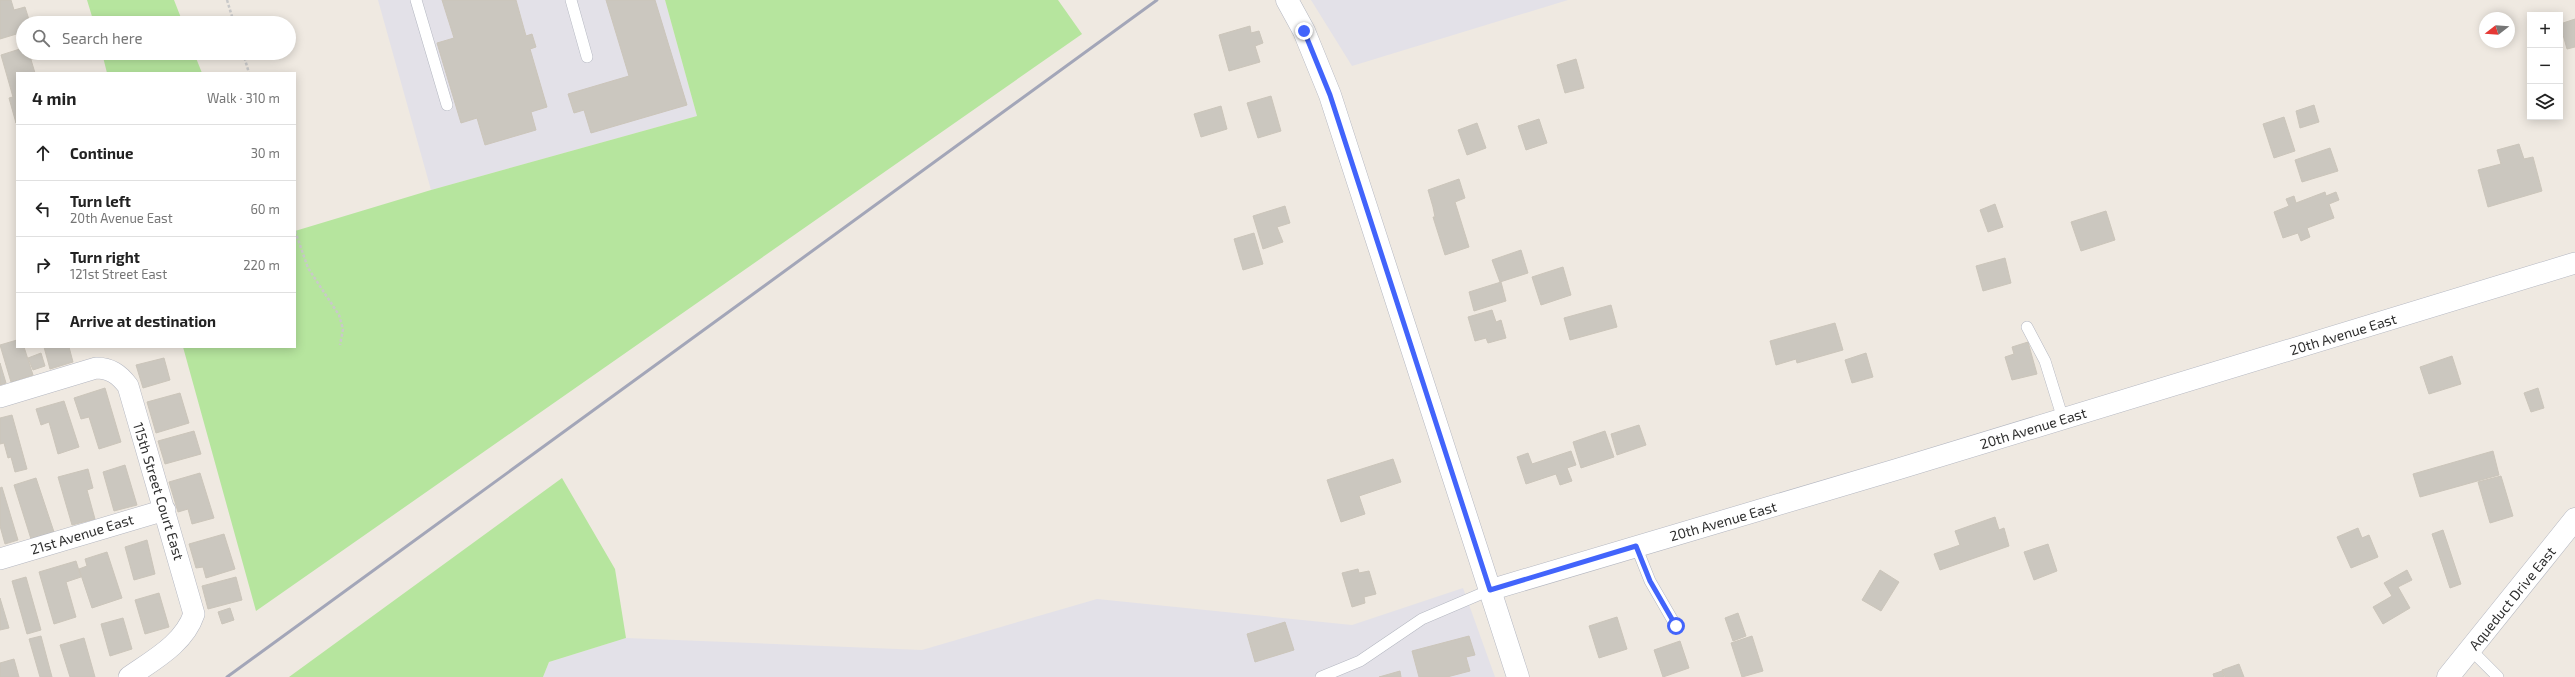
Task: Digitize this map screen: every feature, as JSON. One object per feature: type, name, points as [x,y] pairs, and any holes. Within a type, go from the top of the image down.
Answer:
[{"type":"street","points":[[1287,0],[1304,31],[1330,95],[1518,677]]},
{"type":"street","name":"20th Avenue East","points":[[1490,590],[2063,419],[2575,263]]},
{"type":"street","name":"115th Street Court East","points":[[0,397],[96,368],[107,368],[116,373],[128,386],[194,614],[184,633],[169,649],[129,677]]},
{"type":"street","name":"21st Avenue East","points":[[0,559],[165,510]]},
{"type":"street","name":"Aqueduct Drive East","points":[[2448,677],[2575,519]]},
{"type":"lane","points":[[416,0],[447,105]]},
{"type":"lane","points":[[571,0],[587,57]]},
{"type":"lane","points":[[2027,327],[2045,361],[2063,419]]},
{"type":"lane","points":[[1636,546],[1650,581],[1676,626]]},
{"type":"lane","points":[[1321,677],[1360,661],[1422,619],[1490,590]]},
{"type":"lane","points":[[2470,649],[2498,677]]},
{"type":"path","points":[[228,0],[232,16]]},
{"type":"path","points":[[245,60],[249,72]]},
{"type":"path","points":[[296,234],[308,268],[339,315],[343,329],[340,345]]},
{"type":"shaded area","points":[[378,0],[665,0],[697,116],[431,190]]},
{"type":"shaded area","points":[[1311,0],[1568,0],[1352,66]]},
{"type":"shaded area","points":[[1463,588],[1495,677],[543,677],[549,662],[626,638],[922,650],[1097,599],[1352,625]]},
{"type":"green space","points":[[87,0],[174,0],[180,16],[92,16]]},
{"type":"green space","points":[[665,0],[1058,0],[1082,34],[256,611],[183,348],[296,348],[296,231],[431,190],[697,116]]},
{"type":"green space","points":[[104,60],[197,60],[202,72],[107,72]]},
{"type":"green space","points":[[562,478],[615,569],[626,638],[549,662],[543,677],[289,677]]},
{"type":"building","points":[[0,0],[11,0],[14,10],[25,7],[28,16],[16,16],[16,34],[0,39]]},
{"type":"building","points":[[442,0],[516,0],[526,36],[532,34],[536,47],[530,49],[547,107],[531,112],[536,130],[485,145],[477,118],[461,123],[437,43],[454,38]]},
{"type":"building","points":[[606,0],[655,0],[687,105],[591,133],[584,110],[574,113],[568,94],[629,76]]},
{"type":"building","points":[[2575,19],[2575,47],[2567,49],[2563,35],[2563,23]]},
{"type":"building","points":[[1250,26],[1251,33],[1259,31],[1263,43],[1255,46],[1260,62],[1229,71],[1219,35]]},
{"type":"building","points":[[16,50],[16,60],[31,60],[35,72],[16,72],[16,123],[9,98],[13,97],[1,55]]},
{"type":"building","points":[[1576,59],[1584,88],[1565,93],[1557,65]]},
{"type":"building","points":[[1271,96],[1281,131],[1258,138],[1247,103]]},
{"type":"building","points":[[2314,105],[2319,122],[2300,128],[2296,111]]},
{"type":"building","points":[[1221,106],[1227,129],[1201,137],[1194,114]]},
{"type":"building","points":[[2284,117],[2295,151],[2274,158],[2263,124]]},
{"type":"building","points":[[1539,119],[1547,143],[1526,150],[1518,126]]},
{"type":"building","points":[[1477,123],[1486,148],[1467,155],[1458,130]]},
{"type":"building","points":[[2519,144],[2524,159],[2533,157],[2542,191],[2488,207],[2478,170],[2501,164],[2497,150]]},
{"type":"building","points":[[2330,148],[2338,171],[2302,182],[2295,160]]},
{"type":"building","points":[[1459,179],[1465,198],[1455,202],[1469,247],[1445,255],[1433,217],[1435,217],[1428,190]]},
{"type":"building","points":[[2325,192],[2326,196],[2336,192],[2339,200],[2329,204],[2334,218],[2307,228],[2310,237],[2301,241],[2298,233],[2283,238],[2274,212],[2289,206],[2286,199],[2294,196],[2296,203]]},
{"type":"building","points":[[1995,204],[2003,227],[1988,232],[1980,210]]},
{"type":"building","points":[[1285,206],[1290,223],[1277,227],[1283,242],[1263,249],[1253,216]]},
{"type":"building","points":[[2106,211],[2115,240],[2081,251],[2071,222]]},
{"type":"building","points":[[1254,233],[1263,264],[1243,270],[1234,239]]},
{"type":"building","points":[[1521,250],[1528,273],[1500,282],[1492,260]]},
{"type":"building","points":[[2005,258],[2011,283],[1983,291],[1976,266]]},
{"type":"building","points":[[1563,267],[1571,295],[1541,305],[1532,277]]},
{"type":"building","points":[[1501,282],[1506,301],[1474,311],[1469,292]]},
{"type":"building","points":[[1611,305],[1617,327],[1570,340],[1564,318]]},
{"type":"building","points":[[1492,310],[1496,322],[1501,320],[1506,338],[1488,343],[1486,338],[1475,341],[1468,317]]},
{"type":"building","points":[[1835,323],[1843,350],[1797,363],[1796,359],[1776,365],[1770,341]]},
{"type":"building","points":[[16,340],[16,348],[24,348],[33,375],[11,382],[0,345]]},
{"type":"building","points":[[2028,342],[2037,374],[2012,380],[2005,357],[2014,354],[2012,347]]},
{"type":"building","points":[[44,348],[69,348],[73,362],[50,369]]},
{"type":"building","points":[[41,353],[45,366],[33,370],[28,358]]},
{"type":"building","points":[[1866,353],[1873,377],[1852,383],[1845,360]]},
{"type":"building","points":[[2452,356],[2461,384],[2429,394],[2420,367]]},
{"type":"building","points":[[164,358],[170,380],[143,388],[136,365]]},
{"type":"building","points":[[0,363],[6,383],[0,385]]},
{"type":"building","points":[[105,388],[121,442],[99,449],[89,417],[81,419],[74,398]]},
{"type":"building","points":[[2538,388],[2544,408],[2531,412],[2524,393]]},
{"type":"building","points":[[180,393],[189,423],[156,433],[147,402]]},
{"type":"building","points":[[64,401],[79,447],[58,454],[49,422],[41,425],[36,409]]},
{"type":"building","points":[[12,415],[27,469],[15,472],[11,457],[8,458],[4,443],[0,444],[0,418]]},
{"type":"building","points":[[1639,425],[1646,445],[1617,455],[1611,434]]},
{"type":"building","points":[[194,431],[201,454],[165,464],[158,441]]},
{"type":"building","points":[[1605,431],[1614,457],[1581,468],[1573,442]]},
{"type":"building","points":[[1571,451],[1576,465],[1567,468],[1572,481],[1560,485],[1556,474],[1526,484],[1517,457],[1528,453],[1532,464]]},
{"type":"building","points":[[2493,451],[2499,475],[2420,497],[2413,474]]},
{"type":"building","points":[[1393,459],[1401,482],[1359,496],[1365,514],[1341,522],[1327,480]]},
{"type":"building","points":[[125,465],[137,505],[114,511],[103,472]]},
{"type":"building","points":[[88,469],[93,488],[87,490],[95,519],[72,525],[58,477]]},
{"type":"building","points":[[200,473],[214,518],[192,524],[188,509],[178,512],[169,482]]},
{"type":"building","points":[[2501,476],[2513,516],[2490,523],[2478,482]]},
{"type":"building","points":[[36,478],[54,532],[31,539],[14,485]]},
{"type":"building","points":[[2,487],[18,540],[5,544],[0,526],[0,488]]},
{"type":"building","points":[[1995,517],[1999,530],[2004,528],[2009,546],[1940,570],[1934,554],[1960,545],[1955,531]]},
{"type":"building","points":[[2358,528],[2362,538],[2369,535],[2378,557],[2351,568],[2337,537]]},
{"type":"building","points":[[2443,530],[2461,584],[2450,588],[2432,534]]},
{"type":"building","points":[[224,534],[235,569],[206,578],[203,567],[196,568],[189,544]]},
{"type":"building","points":[[147,540],[155,574],[134,580],[125,547]]},
{"type":"building","points":[[2048,544],[2057,571],[2034,580],[2024,552]]},
{"type":"building","points":[[107,552],[122,598],[92,608],[79,569],[87,566],[85,559]]},
{"type":"building","points":[[76,561],[81,577],[66,582],[76,617],[54,624],[39,572]]},
{"type":"building","points":[[1358,569],[1359,573],[1369,571],[1376,594],[1364,597],[1365,603],[1352,607],[1342,573]]},
{"type":"building","points":[[1880,570],[1899,582],[1881,611],[1862,600]]},
{"type":"building","points":[[2407,570],[2412,580],[2398,587],[2410,608],[2383,624],[2373,607],[2392,596],[2384,583]]},
{"type":"building","points":[[26,577],[41,630],[27,634],[12,581]]},
{"type":"building","points":[[236,577],[242,600],[208,609],[202,586]]},
{"type":"building","points":[[159,593],[169,627],[145,634],[135,600]]},
{"type":"building","points":[[0,598],[9,628],[0,630]]},
{"type":"building","points":[[230,608],[234,620],[222,624],[218,612]]},
{"type":"building","points":[[1738,613],[1746,636],[1733,641],[1725,618]]},
{"type":"building","points":[[1617,617],[1627,649],[1599,658],[1589,626]]},
{"type":"building","points":[[123,618],[132,649],[110,656],[101,624]]},
{"type":"building","points":[[1285,622],[1294,650],[1255,662],[1247,634]]},
{"type":"building","points":[[41,636],[52,677],[40,677],[29,639]]},
{"type":"building","points":[[1469,636],[1475,655],[1466,657],[1470,671],[1447,677],[1419,677],[1412,651]]},
{"type":"building","points":[[1752,636],[1763,671],[1742,677],[1731,643]]},
{"type":"building","points":[[84,638],[95,677],[70,677],[60,645]]},
{"type":"building","points":[[1680,641],[1689,668],[1663,677],[1654,650]]},
{"type":"building","points":[[14,659],[19,677],[0,677],[0,663]]},
{"type":"building","points":[[2239,664],[2244,677],[2225,677],[2222,670]]},
{"type":"building","points":[[1400,671],[1401,677],[1379,677]]},
{"type":"building","points":[[2222,671],[2224,677],[2214,677],[2213,674]]},
{"type":"railway","points":[[227,677],[1157,0]]},
{"type":"route","points":[[1304,31],[1330,95],[1490,590],[1636,546],[1650,581],[1676,626]]}]
